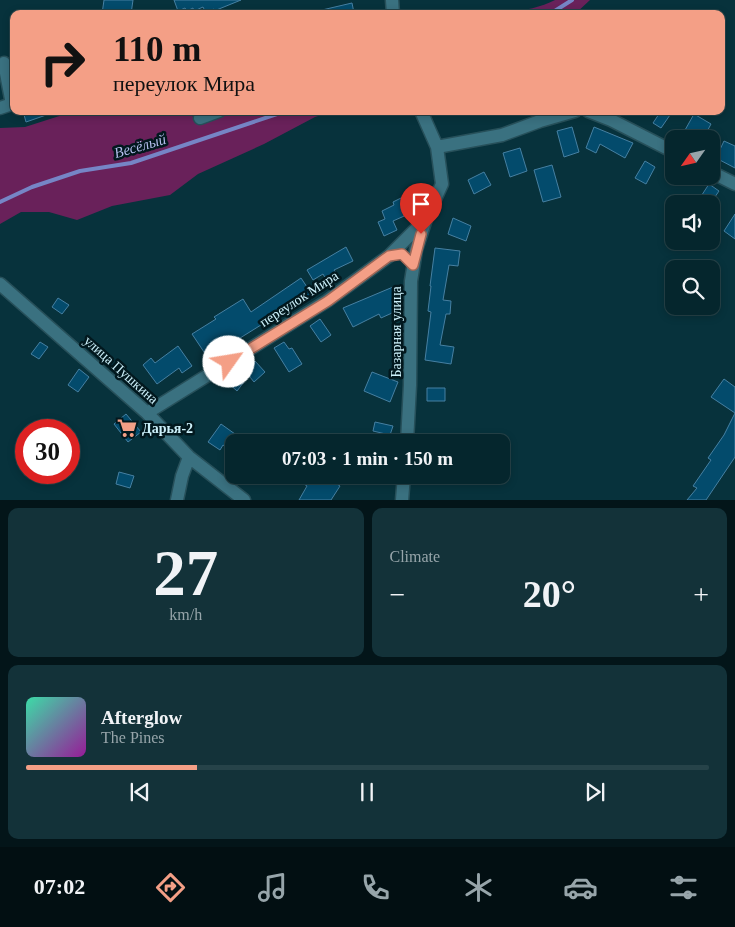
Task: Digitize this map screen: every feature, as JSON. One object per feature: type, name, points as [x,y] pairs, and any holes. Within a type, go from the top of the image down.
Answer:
[{"type":"street","points":[[4,63],[10,94]]},
{"type":"street","points":[[200,118],[208,115]]},
{"type":"street","name":"Базарная улица","points":[[407,434],[413,265],[426,219],[442,184],[437,147],[423,115]]},
{"type":"street","points":[[437,147],[502,135],[561,115]]},
{"type":"street","points":[[598,115],[665,147]]},
{"type":"street","points":[[720,176],[735,184]]},
{"type":"street","name":"переулок Мира","points":[[147,413],[328,301],[389,256],[426,219]]},
{"type":"street","points":[[389,256],[402,254],[413,265]]},
{"type":"street","name":"улица Пушкина","points":[[0,284],[147,413],[189,457],[244,500]]},
{"type":"street","points":[[177,500],[182,476],[189,457]]},
{"type":"street","points":[[402,500],[403,484]]},
{"type":"shaded area","points":[[555,0],[590,0],[579,10],[520,10]]},
{"type":"shaded area","points":[[62,115],[191,115],[199,122],[221,115],[321,115],[198,174],[170,195],[112,206],[77,220],[49,212],[21,212],[0,224],[0,128],[25,127]]},
{"type":"building","points":[[104,0],[133,0],[132,10],[103,10]]},
{"type":"building","points":[[174,0],[241,0],[216,10],[204,10],[203,7],[196,10],[193,8],[186,10],[185,8],[178,10]]},
{"type":"building","points":[[352,3],[353,10],[322,10]]},
{"type":"building","points":[[24,115],[46,115],[26,122]]},
{"type":"building","points":[[658,115],[670,115],[661,128],[653,123]]},
{"type":"building","points":[[693,115],[711,124],[708,130],[685,130]]},
{"type":"building","points":[[572,127],[579,152],[564,157],[557,131]]},
{"type":"building","points":[[594,127],[633,143],[625,158],[600,144],[596,153],[586,148]]},
{"type":"building","points":[[724,141],[735,146],[735,168],[720,160],[720,150]]},
{"type":"building","points":[[520,148],[527,171],[510,177],[503,153]]},
{"type":"building","points":[[645,161],[655,167],[646,184],[635,178]]},
{"type":"building","points":[[552,165],[561,197],[543,202],[534,170]]},
{"type":"building","points":[[484,172],[491,185],[474,194],[468,180]]},
{"type":"building","points":[[708,185],[719,191],[716,195],[702,195]]},
{"type":"building","points":[[403,197],[411,213],[393,221],[397,230],[384,236],[378,222],[385,219],[382,211],[394,205],[393,202]]},
{"type":"building","points":[[735,214],[735,239],[724,231]]},
{"type":"building","points":[[453,218],[471,226],[466,241],[448,234]]},
{"type":"building","points":[[346,247],[353,261],[334,270],[337,275],[327,281],[323,274],[313,280],[307,270]]},
{"type":"building","points":[[435,248],[460,251],[458,266],[449,265],[443,300],[451,301],[450,314],[446,314],[440,345],[454,347],[451,364],[425,360],[431,312],[428,311]]},
{"type":"building","points":[[301,278],[313,296],[277,317],[277,315],[208,358],[192,334],[216,319],[214,317],[243,299],[251,312]]},
{"type":"building","points":[[393,287],[403,308],[381,318],[379,314],[353,327],[343,308]]},
{"type":"building","points":[[58,298],[69,305],[62,314],[52,307]]},
{"type":"building","points":[[320,319],[331,335],[321,342],[310,326]]},
{"type":"building","points":[[40,342],[48,347],[39,359],[31,354]]},
{"type":"building","points":[[284,342],[289,349],[292,348],[302,364],[289,372],[274,348]]},
{"type":"building","points":[[178,346],[192,366],[182,373],[179,368],[157,384],[143,365],[151,358],[155,363]]},
{"type":"building","points":[[255,361],[265,372],[254,382],[245,371]]},
{"type":"building","points":[[79,369],[89,377],[78,392],[68,385]]},
{"type":"building","points":[[372,372],[398,382],[390,402],[364,391]]},
{"type":"building","points":[[234,373],[244,382],[237,391],[226,381]]},
{"type":"building","points":[[724,379],[735,387],[735,413],[711,397]]},
{"type":"building","points":[[427,388],[445,388],[445,401],[427,401]]},
{"type":"building","points":[[735,413],[735,457],[706,500],[687,500],[697,488],[693,486],[711,460],[708,458],[724,435]]},
{"type":"building","name":"Дарья-2","points":[[126,414],[141,432],[128,442],[114,424]]},
{"type":"building","points":[[375,422],[393,426],[390,434],[373,431]]},
{"type":"building","points":[[221,424],[235,434],[225,434],[225,446],[223,445],[220,450],[208,442]]},
{"type":"building","points":[[119,472],[134,476],[130,488],[116,484]]},
{"type":"building","points":[[304,484],[337,484],[340,486],[331,500],[299,500],[307,486]]},
{"type":"waterway","name":"Весёлый","points":[[556,10],[572,0]]},
{"type":"waterway","name":"Весёлый","points":[[0,202],[32,187],[80,171],[131,163],[274,115]]},
{"type":"place","name":"Дарья-2","points":[[127,428]]},
{"type":"route","points":[[229,362],[328,301],[389,256],[402,254],[413,265],[421,234]]}]
